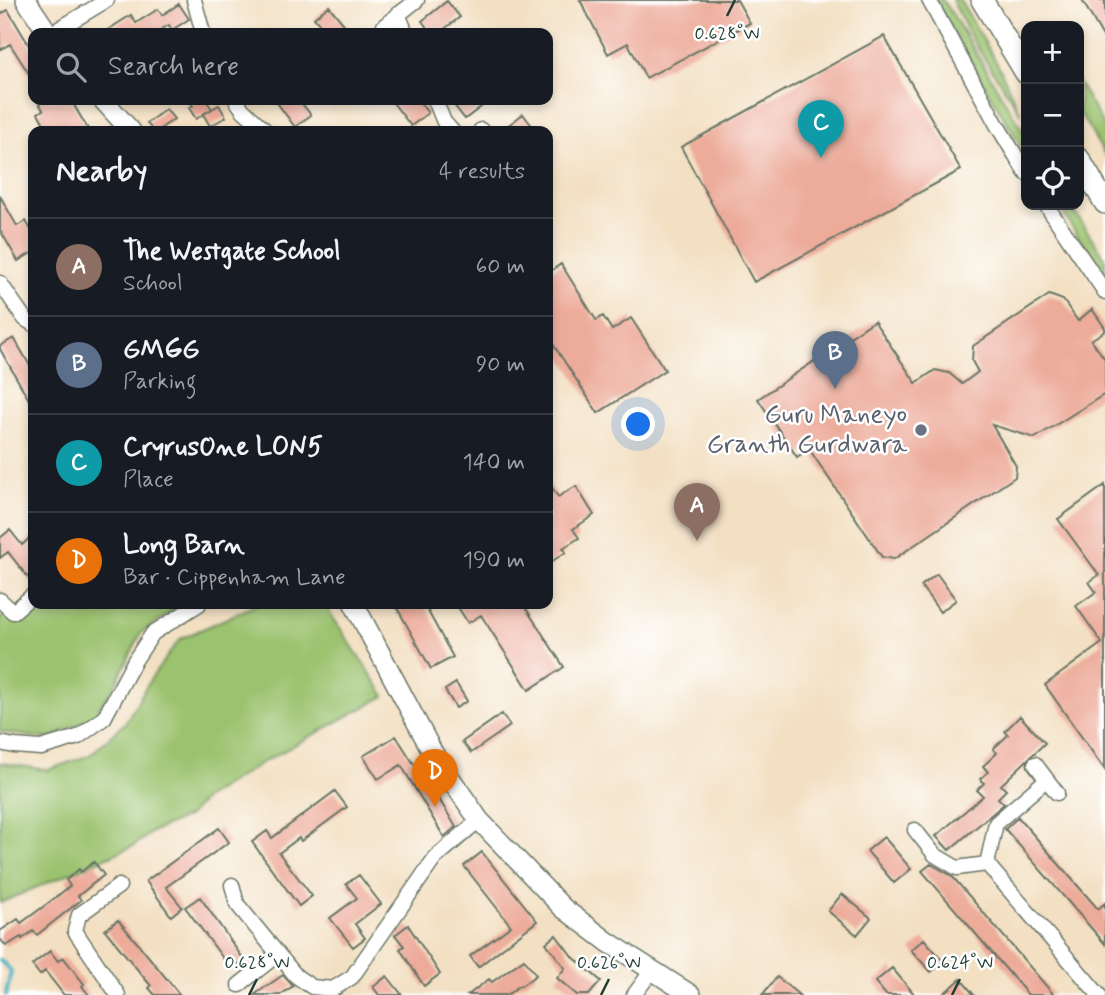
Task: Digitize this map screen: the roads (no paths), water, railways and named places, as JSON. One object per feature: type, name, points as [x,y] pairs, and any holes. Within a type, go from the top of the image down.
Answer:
[{"type":"main road","points":[[982,0],[1021,64]]},
{"type":"main road","points":[[1084,167],[1105,203]]},
{"type":"street","points":[[26,0],[46,28]]},
{"type":"street","points":[[59,28],[107,0]]},
{"type":"street","points":[[194,0],[202,28]]},
{"type":"street","points":[[384,26],[417,0]]},
{"type":"street","points":[[929,0],[1021,165]]},
{"type":"street","points":[[398,14],[404,28]]},
{"type":"street","points":[[108,105],[126,126]]},
{"type":"street","points":[[240,105],[261,126]]},
{"type":"street","points":[[436,105],[442,126]]},
{"type":"street","points":[[1049,210],[1105,292]]},
{"type":"street","points":[[0,283],[28,321]]},
{"type":"street","points":[[0,600],[13,612],[28,600]]},
{"type":"street","points":[[0,743],[41,748],[78,737],[104,718],[135,660],[153,633],[191,609]]},
{"type":"street","points":[[357,609],[433,753],[479,820],[563,908],[608,942],[691,995]]},
{"type":"street","points":[[1035,764],[1057,793]]},
{"type":"street","points":[[987,864],[996,822],[1046,780]]},
{"type":"street","points":[[232,885],[237,904],[296,976],[312,986],[332,989],[352,976],[435,858],[479,820]]},
{"type":"street","points":[[915,830],[935,855],[957,868],[987,864]]},
{"type":"street","points":[[987,864],[1098,995]]},
{"type":"street","points":[[113,993],[75,931],[79,915],[119,886]]},
{"type":"street","points":[[239,985],[278,954]]},
{"type":"street","points":[[634,995],[653,969]]},
{"type":"waterway","points":[[0,960],[11,971],[6,995]]},
{"type":"place","name":"CryrusOne LON5","points":[[821,158]]},
{"type":"place","name":"GMGG","points":[[835,389]]},
{"type":"place","name":"Guru Maneyo Granth Gurdwara","points":[[921,430]]},
{"type":"place","name":"The Westgate School","points":[[697,541]]},
{"type":"place","name":"Long Barn","points":[[435,807]]}]
